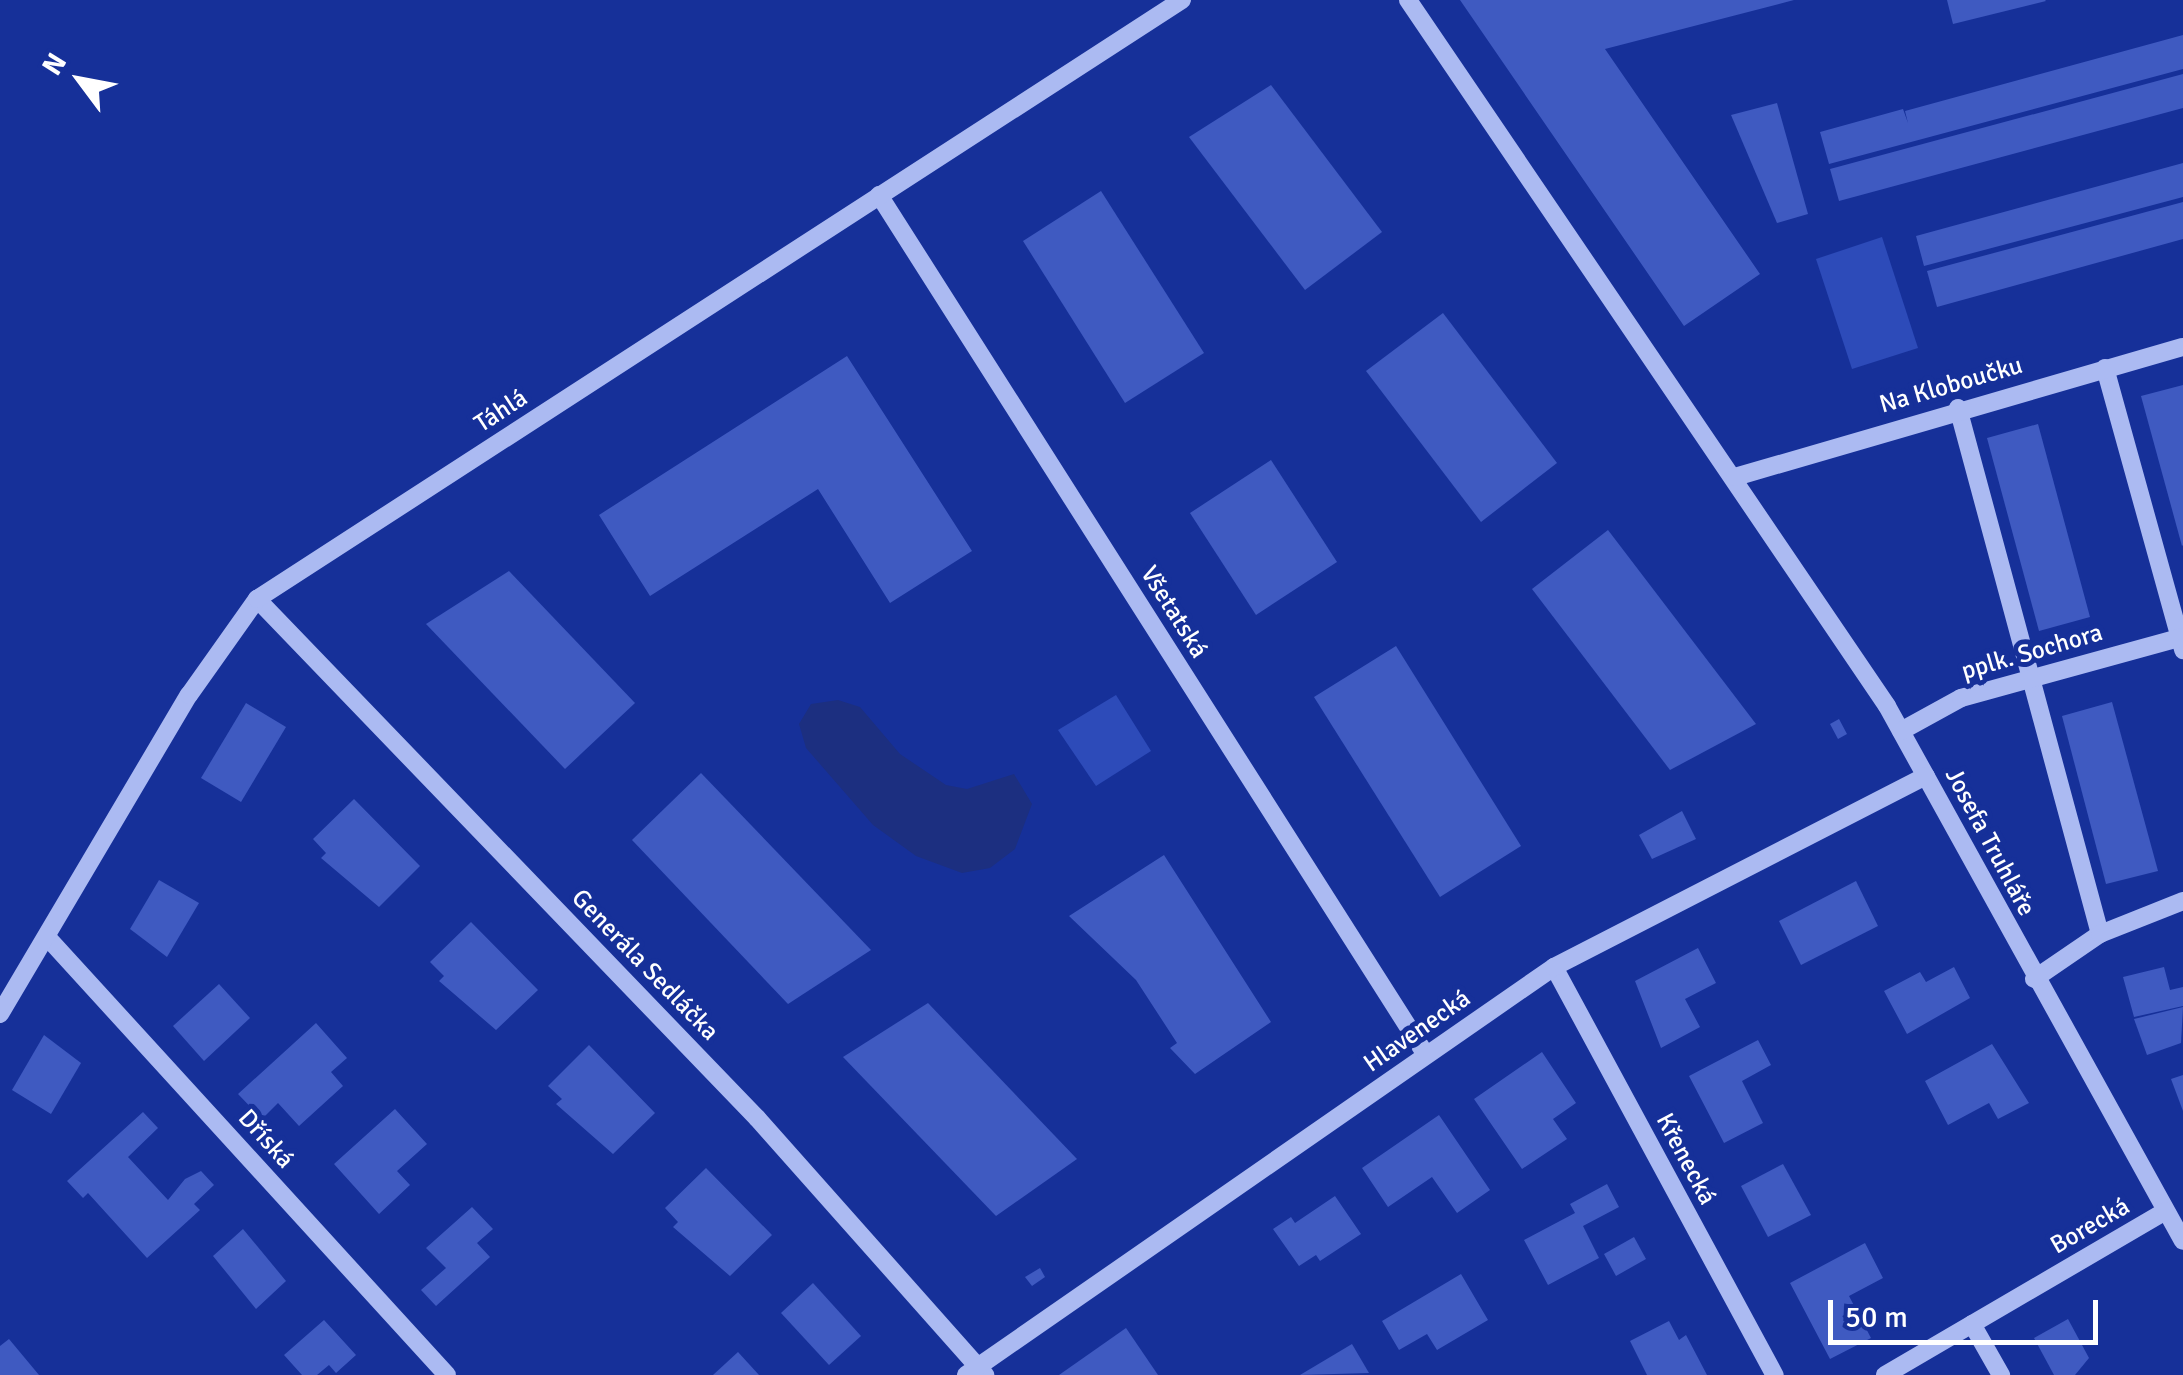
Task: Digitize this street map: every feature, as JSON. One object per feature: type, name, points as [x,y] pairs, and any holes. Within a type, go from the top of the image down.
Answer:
[{"type":"street","name":"Táhlá","points":[[0,1014],[188,695],[258,598],[1182,0]]},
{"type":"street","name":"Josefa Truhláře","points":[[1408,0],[1735,477],[1902,730],[2034,979],[2183,1241]]},
{"type":"street","name":"Všetatská","points":[[880,195],[1426,1055]]},
{"type":"street","name":"Na Kloboučku","points":[[1735,477],[1958,408],[2183,347]]},
{"type":"street","points":[[2106,368],[2182,641]]},
{"type":"street","points":[[1958,408],[2026,678],[2100,934]]},
{"type":"street","name":"Generála Sedláčka","points":[[258,598],[757,1118],[976,1371]]},
{"type":"street","name":"pplk. Sochora","points":[[1902,730],[1961,698],[2026,678],[2182,641]]},
{"type":"street","name":"Hlavenecká","points":[[976,1371],[1554,967],[1926,776]]},
{"type":"street","points":[[2034,979],[2100,934],[2183,900]]},
{"type":"street","name":"Dříská","points":[[48,937],[447,1375]]},
{"type":"street","name":"Křenecká","points":[[1554,967],[1775,1375]]},
{"type":"street","name":"Borecká","points":[[1884,1375],[2166,1211]]},
{"type":"street","points":[[1972,1324],[2000,1375]]},
{"type":"shaded area","points":[[1882,237],[1918,348],[1852,369],[1816,259]]},
{"type":"shaded area","points":[[1116,695],[1151,751],[1096,786],[1058,730]]},
{"type":"shaded area","points":[[838,700],[860,707],[900,754],[946,785],[967,789],[1014,774],[1032,804],[1015,849],[990,868],[962,873],[916,856],[873,825],[806,748],[799,724],[811,704]]},
{"type":"building","points":[[1460,0],[1794,0],[1605,49],[1760,274],[1684,326]]},
{"type":"building","points":[[1947,0],[2045,0],[2046,1],[1953,24]]},
{"type":"building","points":[[2183,35],[2183,69],[1829,164],[1820,132],[1903,109],[1908,123],[1905,111]]},
{"type":"building","points":[[2183,74],[2183,108],[1839,201],[1830,169]]},
{"type":"building","points":[[1271,85],[1382,232],[1305,290],[1189,137]]},
{"type":"building","points":[[1777,103],[1808,214],[1777,223],[1731,115]]},
{"type":"building","points":[[2183,163],[2183,197],[1924,266],[1916,236]]},
{"type":"building","points":[[1101,191],[1204,353],[1125,403],[1023,241]]},
{"type":"building","points":[[2183,202],[2183,239],[1937,307],[1927,271]]},
{"type":"building","points":[[1443,313],[1557,463],[1481,522],[1366,371]]},
{"type":"building","points":[[847,356],[972,551],[890,603],[818,489],[650,596],[599,515]]},
{"type":"building","points":[[2183,385],[2183,545],[2182,546],[2141,396]]},
{"type":"building","points":[[2038,424],[2090,617],[2039,631],[1987,438]]},
{"type":"building","points":[[1271,460],[1337,562],[1256,615],[1190,513]]},
{"type":"building","points":[[1608,530],[1756,724],[1670,770],[1532,589]]},
{"type":"building","points":[[509,571],[635,703],[565,769],[426,624]]},
{"type":"building","points":[[1396,646],[1521,846],[1440,897],[1314,697]]},
{"type":"building","points":[[2112,702],[2158,871],[2106,884],[2062,716]]},
{"type":"building","points":[[246,703],[286,727],[241,802],[201,778]]},
{"type":"building","points":[[1839,719],[1847,734],[1838,739],[1830,724]]},
{"type":"building","points":[[701,773],[871,950],[788,1004],[632,840]]},
{"type":"building","points":[[354,799],[420,866],[379,907],[321,858],[326,853],[313,839]]},
{"type":"building","points":[[1682,811],[1696,839],[1652,859],[1639,835]]},
{"type":"building","points":[[1164,855],[1271,1022],[1195,1074],[1170,1048],[1177,1043],[1136,980],[1069,916]]},
{"type":"building","points":[[159,880],[199,903],[167,957],[130,929]]},
{"type":"building","points":[[1856,881],[1878,926],[1801,965],[1779,921]]},
{"type":"building","points":[[471,922],[538,990],[496,1030],[439,981],[444,976],[430,962]]},
{"type":"building","points":[[1698,948],[1716,983],[1685,999],[1700,1027],[1661,1048],[1635,981]]},
{"type":"building","points":[[1954,967],[1970,998],[1907,1034],[1884,991],[1920,972],[1926,982]]},
{"type":"building","points":[[2164,967],[2170,990],[2183,987],[2183,1006],[2134,1017],[2123,977]]},
{"type":"building","points":[[219,984],[250,1018],[204,1061],[173,1026]]},
{"type":"building","points":[[928,1003],[1077,1159],[996,1216],[843,1057]]},
{"type":"building","points":[[2183,1007],[2181,1043],[2147,1055],[2134,1019]]},
{"type":"building","points":[[316,1023],[347,1058],[331,1072],[343,1086],[299,1126],[278,1103],[262,1119],[238,1094]]},
{"type":"building","points":[[44,1035],[81,1063],[51,1114],[12,1090]]},
{"type":"building","points":[[1758,1040],[1771,1065],[1742,1081],[1763,1123],[1724,1143],[1689,1076]]},
{"type":"building","points":[[1992,1044],[2029,1103],[1998,1119],[1989,1103],[1948,1125],[1925,1081]]},
{"type":"building","points":[[589,1045],[655,1113],[613,1154],[556,1104],[562,1099],[548,1086]]},
{"type":"building","points":[[1542,1052],[1576,1103],[1553,1119],[1567,1139],[1522,1169],[1474,1099]]},
{"type":"building","points":[[2183,1075],[2183,1111],[2171,1079]]},
{"type":"building","points":[[395,1109],[427,1144],[397,1171],[410,1185],[379,1214],[334,1164]]},
{"type":"building","points":[[143,1112],[158,1128],[128,1157],[168,1200],[185,1179],[201,1171],[214,1185],[194,1204],[200,1210],[147,1258],[88,1193],[83,1198],[67,1181]]},
{"type":"building","points":[[1439,1115],[1490,1190],[1457,1213],[1432,1177],[1388,1207],[1362,1168]]},
{"type":"building","points":[[1783,1164],[1811,1215],[1768,1237],[1741,1186]]},
{"type":"building","points":[[706,1168],[772,1235],[730,1276],[673,1227],[678,1222],[665,1208]]},
{"type":"building","points":[[1607,1184],[1619,1207],[1583,1226],[1599,1258],[1548,1285],[1524,1240],[1575,1213],[1570,1204]]},
{"type":"building","points":[[1335,1196],[1361,1234],[1320,1261],[1316,1255],[1299,1266],[1273,1229],[1291,1217],[1295,1223]]},
{"type":"building","points":[[472,1207],[493,1229],[477,1243],[490,1257],[436,1306],[421,1290],[446,1268],[426,1248]]},
{"type":"building","points":[[243,1229],[286,1281],[256,1309],[213,1256]]},
{"type":"building","points":[[1634,1237],[1646,1259],[1616,1276],[1604,1254]]},
{"type":"building","points":[[1865,1243],[1883,1278],[1849,1296],[1871,1338],[1830,1359],[1790,1283]]},
{"type":"building","points":[[1040,1268],[1045,1277],[1032,1286],[1025,1277]]},
{"type":"building","points":[[1461,1274],[1488,1320],[1437,1350],[1427,1334],[1399,1350],[1382,1321]]},
{"type":"building","points":[[813,1283],[861,1336],[829,1365],[781,1313]]},
{"type":"building","points":[[2068,1319],[2089,1358],[2075,1375],[2054,1375],[2034,1338]]},
{"type":"building","points":[[324,1320],[356,1355],[336,1373],[329,1365],[317,1375],[302,1375],[284,1355]]},
{"type":"building","points":[[1669,1321],[1679,1340],[1686,1335],[1707,1375],[1647,1375],[1630,1341]]},
{"type":"building","points":[[1126,1328],[1158,1375],[1059,1375]]},
{"type":"building","points":[[9,1339],[39,1375],[0,1375],[0,1346]]},
{"type":"building","points":[[1352,1344],[1369,1373],[1300,1375]]},
{"type":"building","points":[[738,1352],[759,1375],[713,1375]]}]
